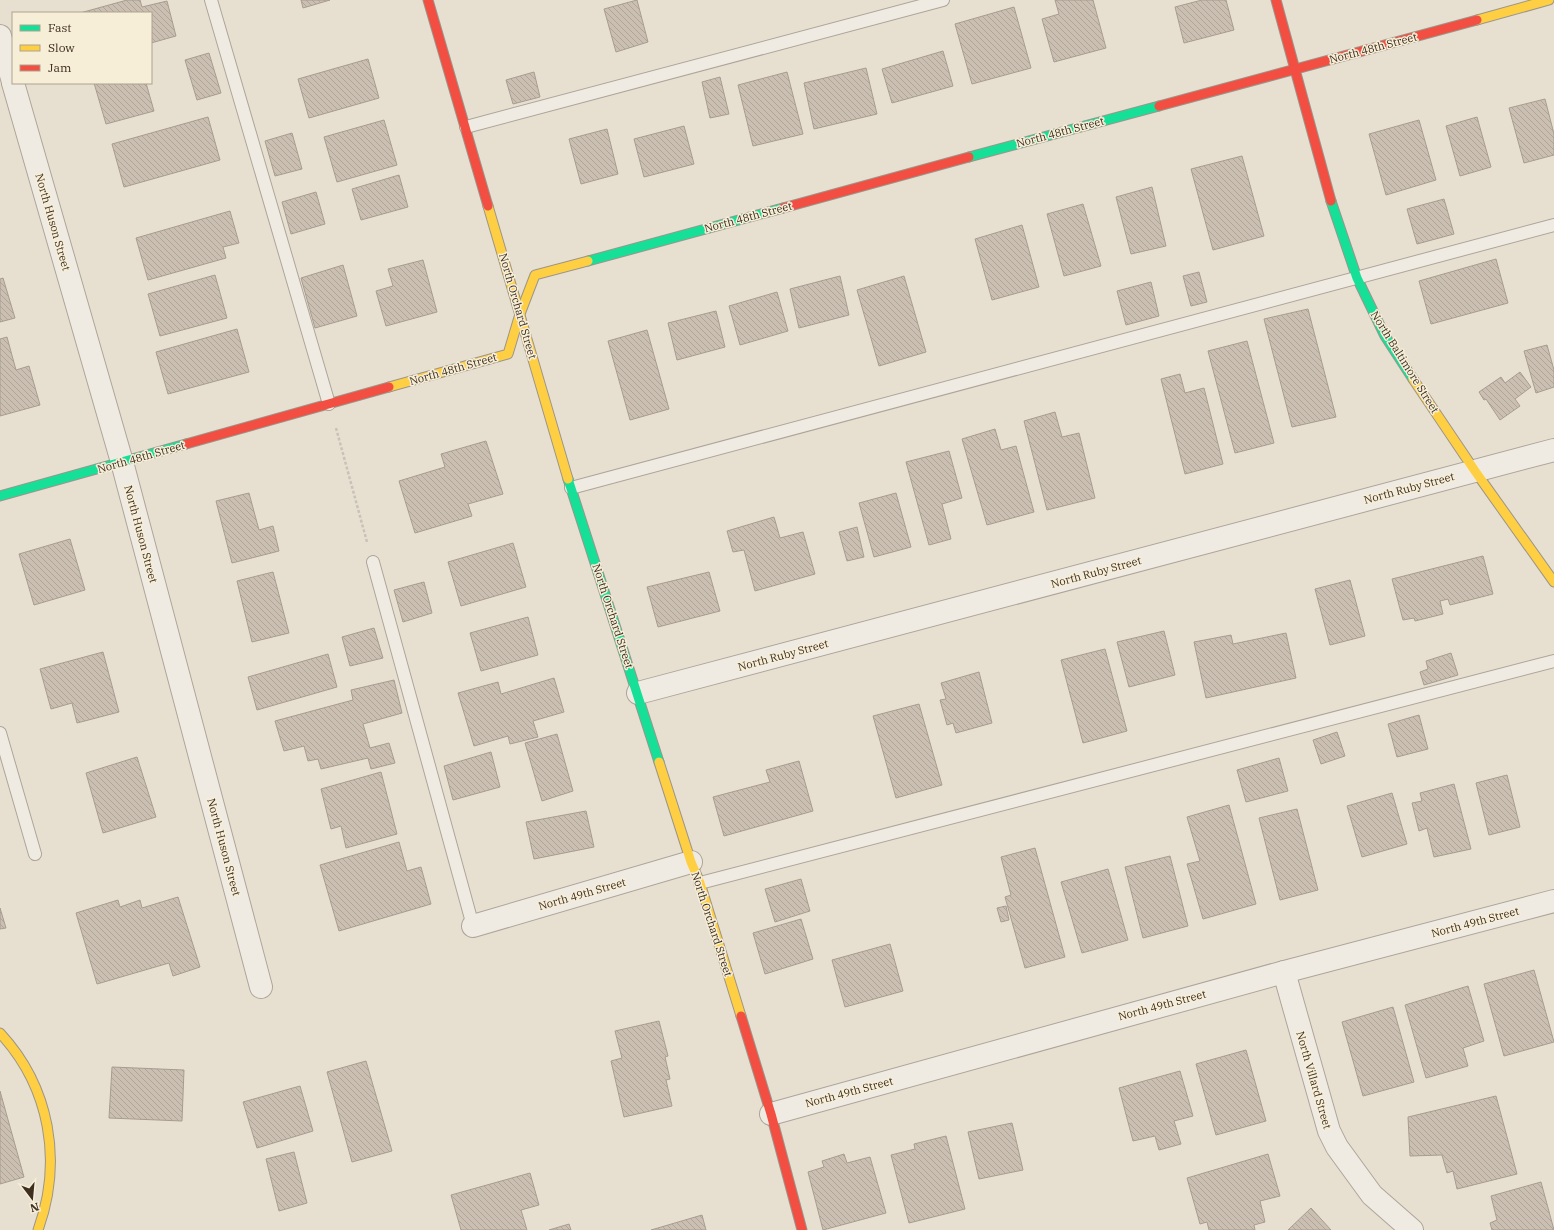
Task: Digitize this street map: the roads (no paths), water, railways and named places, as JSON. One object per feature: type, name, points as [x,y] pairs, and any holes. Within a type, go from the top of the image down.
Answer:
[{"type":"street","name":"North Orchard Street","points":[[428,0],[571,488],[691,862],[700,883],[771,1114],[802,1230]]},
{"type":"street","name":"North Baltimore Street","points":[[1276,0],[1337,221],[1357,278],[1385,336],[1475,470],[1554,582]]},
{"type":"street","name":"North 48th Street","points":[[0,496],[508,354],[520,314],[535,275],[1549,0]]},
{"type":"street","name":"North Huson Street","points":[[0,36],[12,78]]},
{"type":"street","name":"North Huson Street","points":[[14,84],[122,462],[261,986]]},
{"type":"street","name":"North Ruby Street","points":[[638,693],[1554,450]]},
{"type":"street","name":"North 49th Street","points":[[473,926],[691,862]]},
{"type":"street","name":"North 49th Street","points":[[771,1114],[1284,972],[1554,901]]},
{"type":"street","name":"North Villard Street","points":[[1284,972],[1329,1131],[1337,1147],[1372,1195],[1412,1230]]},
{"type":"street","points":[[0,1032],[18,1055],[36,1089],[49,1130],[50,1177],[47,1198],[38,1230]]},
{"type":"lane","points":[[210,0],[329,404]]},
{"type":"lane","points":[[466,127],[943,0]]},
{"type":"lane","points":[[571,488],[1554,225]]},
{"type":"lane","points":[[373,562],[473,926]]},
{"type":"lane","points":[[700,883],[1554,661]]},
{"type":"lane","points":[[0,733],[35,854]]}]
